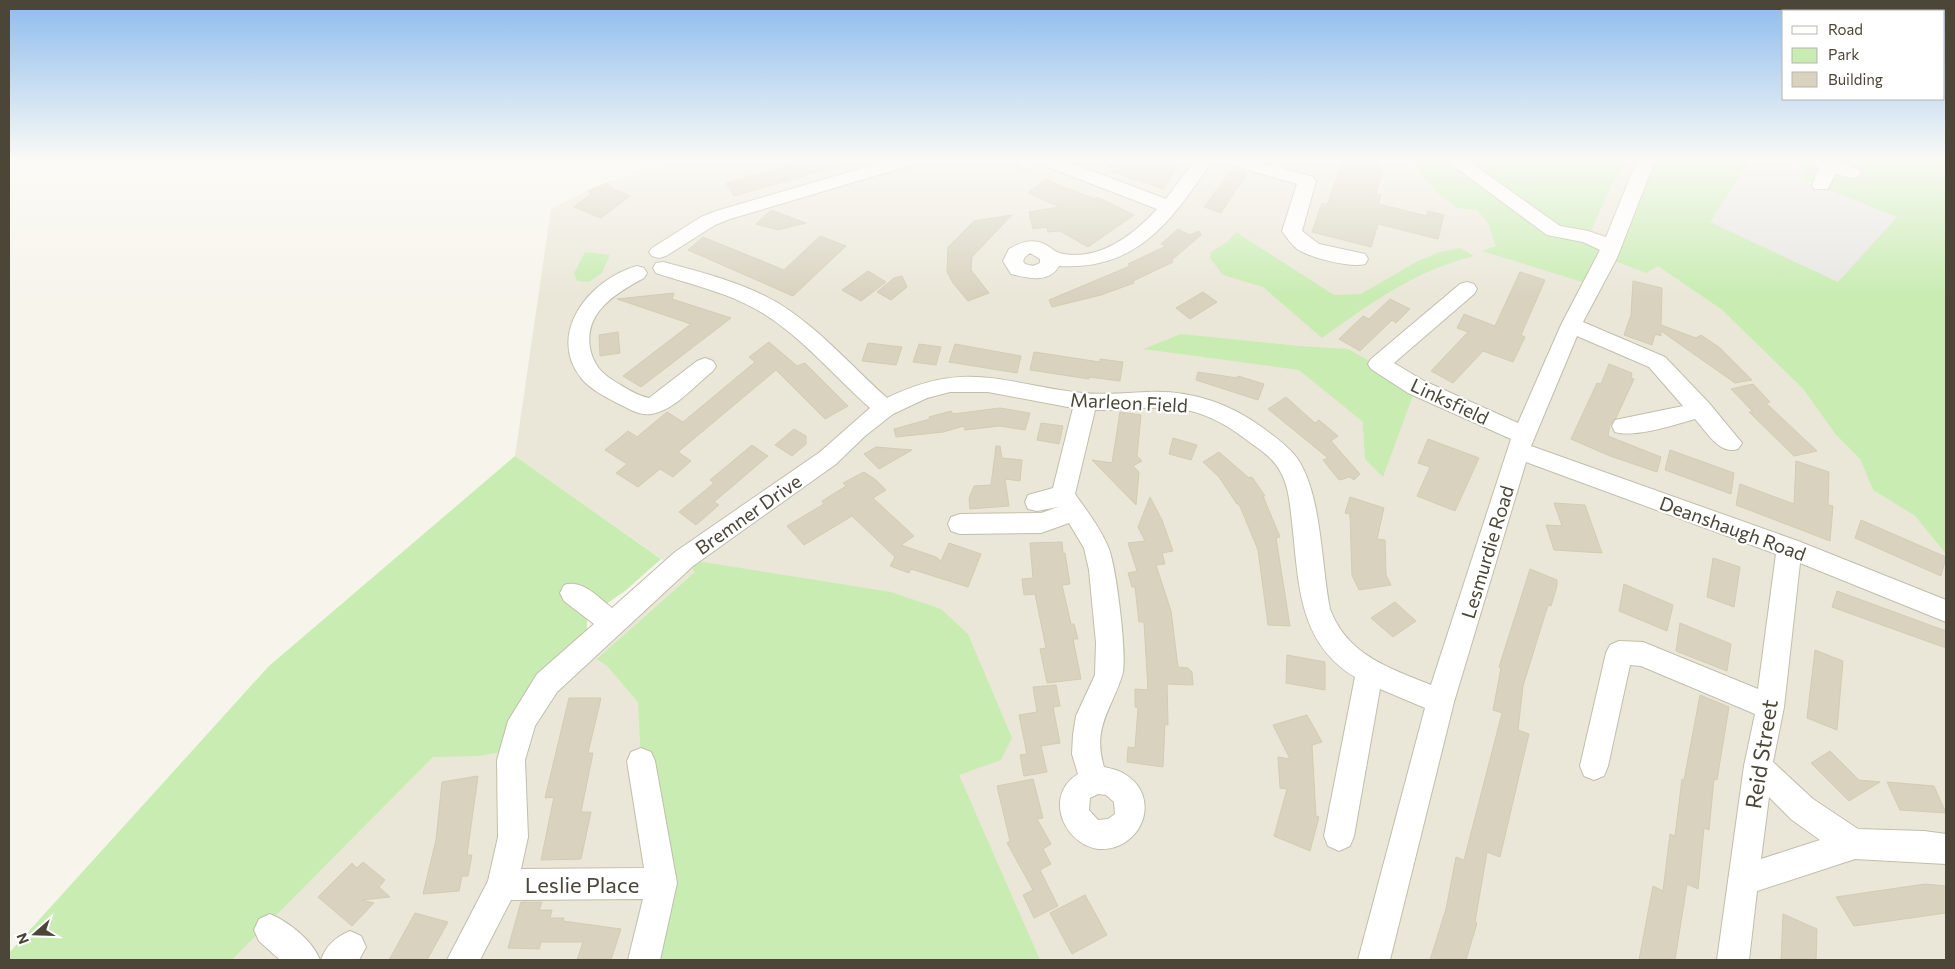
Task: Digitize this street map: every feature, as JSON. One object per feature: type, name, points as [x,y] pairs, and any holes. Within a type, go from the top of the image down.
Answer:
[{"type":"street","points":[[705,366],[651,406],[642,406],[593,377],[580,354],[577,343],[578,330],[584,316],[601,295],[636,273],[648,274],[661,260],[708,220],[756,205]]},
{"type":"street","points":[[1050,258],[1078,260],[1109,254],[1138,239],[1170,207],[1165,205]]},
{"type":"street","points":[[1300,205],[1292,231],[1297,241],[1306,246],[1358,259]]},
{"type":"street","points":[[1518,205],[1554,231],[1588,237],[1611,247]]},
{"type":"street","name":"Lesmurdie Road","points":[[1374,960],[1440,702],[1521,443],[1571,325],[1611,247],[1628,205]]},
{"type":"street","points":[[661,260],[768,307],[816,343],[859,387],[885,408]]},
{"type":"street","points":[[1379,364],[1467,289]]},
{"type":"street","points":[[1571,325],[1657,362],[1730,443]]},
{"type":"street","name":"Linksfield","points":[[1379,364],[1416,387],[1521,443]]},
{"type":"street","name":"Marleon Field","points":[[885,408],[930,388],[961,383],[996,385],[1086,402],[1186,402],[1221,413],[1249,430],[1273,448],[1291,468],[1300,492],[1316,603],[1324,626],[1334,644],[1360,666],[1440,702]]},
{"type":"street","points":[[1086,402],[1069,503],[1096,548],[1102,570],[1109,643],[1109,675],[1090,716],[1087,735],[1086,754],[1094,780]]},
{"type":"street","name":"Bremner Drive","points":[[463,960],[502,884],[513,837],[511,760],[522,721],[548,683],[684,559],[828,458],[857,430],[885,408]]},
{"type":"street","points":[[1622,426],[1670,418],[1701,409]]},
{"type":"street","name":"Deanshaugh Road","points":[[1521,443],[1946,610]]},
{"type":"street","points":[[1036,502],[1069,503]]},
{"type":"street","points":[[960,524],[1041,523],[1069,503]]},
{"type":"street","name":"Reid Street","points":[[1733,960],[1758,766],[1770,707],[1789,548]]},
{"type":"street","points":[[573,593],[613,623]]},
{"type":"street","points":[[1594,766],[1619,653],[1643,654],[1770,707]]},
{"type":"street","points":[[1339,836],[1370,670]]},
{"type":"street","name":"Leslie Place","points":[[641,761],[662,883],[644,960]]},
{"type":"street","points":[[1758,766],[1794,804],[1830,831],[1855,844]]},
{"type":"street","points":[[1742,881],[1855,844],[1924,846],[1946,849]]},
{"type":"street","name":"Leslie Place","points":[[502,884],[662,883]]},
{"type":"street","points":[[270,930],[304,960]]},
{"type":"shaded area","points":[[558,205],[1647,205],[1658,265],[1721,309],[1803,389],[1836,435],[1860,459],[1873,490],[1915,516],[1946,554],[1946,960],[1381,960],[1397,873],[1374,960],[232,960],[433,757],[673,567],[515,456],[551,209]]},
{"type":"shaded area","points":[[1721,205],[1868,205],[1897,217],[1838,282],[1710,222]]},
{"type":"green space","points":[[1454,205],[1602,205],[1588,237],[1611,247],[1628,205],[1946,205],[1946,554],[1915,516],[1873,490],[1860,459],[1836,435],[1803,389],[1721,309],[1658,266],[1646,273],[1607,258],[1592,285],[1482,251],[1496,246],[1488,223],[1477,210],[1457,208]]},
{"type":"green space","points":[[1236,232],[1334,295],[1361,294],[1418,261],[1440,252],[1460,248],[1474,256],[1452,262],[1412,279],[1322,338],[1263,287],[1223,275],[1210,258],[1211,252],[1227,242]]},
{"type":"green space","points":[[585,252],[610,255],[602,273],[589,282],[577,281],[574,273]]},
{"type":"green space","points":[[1181,334],[1348,349],[1416,387],[1383,477],[1365,459],[1363,422],[1299,370],[1143,349]]},
{"type":"green space","points":[[515,456],[661,559],[625,591],[587,617],[587,633],[501,752],[479,756],[433,757],[232,960],[9,960],[9,953],[269,666]]},
{"type":"green space","points":[[684,559],[891,592],[941,609],[968,634],[1012,738],[1001,760],[959,775],[1040,960],[644,960],[662,883],[641,761],[638,702],[607,666],[597,659],[695,572]]},
{"type":"building","points":[[576,205],[618,205],[601,218],[574,207]]},
{"type":"building","points":[[1055,205],[1114,205],[1134,215],[1088,247],[1060,231],[1048,232],[1047,227],[1033,229],[1029,212],[1059,207]]},
{"type":"building","points":[[1205,205],[1226,205],[1221,213],[1204,207]]},
{"type":"building","points":[[1321,205],[1383,205],[1427,216],[1428,211],[1444,215],[1438,239],[1378,224],[1371,247],[1312,232]]},
{"type":"building","points":[[771,210],[806,223],[778,230],[756,224]]},
{"type":"building","points":[[1012,215],[972,257],[971,270],[989,293],[968,301],[953,283],[947,272],[948,247],[974,221]]},
{"type":"building","points":[[1178,229],[1190,235],[1199,231],[1201,235],[1172,260],[1173,262],[1133,281],[1134,283],[1101,295],[1052,307],[1049,300],[1130,266],[1128,264],[1166,246],[1161,244]]},
{"type":"building","points":[[820,236],[846,246],[793,296],[688,250],[703,237],[784,270]]},
{"type":"building","points":[[868,271],[886,282],[861,301],[842,290]]},
{"type":"building","points":[[1520,272],[1545,280],[1521,335],[1525,337],[1513,362],[1483,351],[1453,383],[1431,371],[1468,332],[1457,328],[1464,314],[1495,326]]},
{"type":"building","points":[[902,276],[907,287],[891,300],[877,292],[894,278]]},
{"type":"building","points":[[1633,281],[1662,288],[1661,325],[1696,338],[1701,335],[1720,348],[1752,380],[1735,383],[1661,331],[1661,336],[1655,334],[1652,345],[1624,335],[1631,315]]},
{"type":"building","points":[[1203,292],[1217,302],[1190,319],[1176,308]]},
{"type":"building","points":[[674,293],[672,299],[731,318],[641,387],[623,376],[691,324],[617,299]]},
{"type":"building","points":[[1390,299],[1410,309],[1396,323],[1392,320],[1360,351],[1339,339],[1363,316],[1369,319]]},
{"type":"building","points":[[618,332],[620,353],[600,356],[599,335]]},
{"type":"building","points":[[769,342],[797,366],[805,363],[848,406],[825,419],[776,370],[678,452],[691,461],[673,477],[660,469],[638,487],[616,473],[627,464],[605,450],[628,431],[637,437],[667,412],[683,422],[755,362],[749,357]]},
{"type":"building","points":[[868,343],[902,347],[896,365],[862,361]]},
{"type":"building","points":[[919,344],[941,347],[936,365],[913,362]]},
{"type":"building","points":[[955,344],[1021,356],[1017,373],[949,362]]},
{"type":"building","points":[[1034,352],[1100,362],[1100,359],[1123,362],[1120,381],[1089,377],[1089,379],[1030,370]]},
{"type":"building","points":[[1609,364],[1632,373],[1631,378],[1634,379],[1616,418],[1610,425],[1608,436],[1661,457],[1657,472],[1610,456],[1571,439],[1597,383],[1601,384]]},
{"type":"building","points":[[1198,372],[1237,378],[1238,376],[1264,384],[1258,400],[1196,380]]},
{"type":"building","points":[[1753,384],[1770,402],[1766,403],[1817,451],[1794,456],[1749,412],[1753,412],[1731,389]]},
{"type":"building","points":[[1286,397],[1315,423],[1319,420],[1338,436],[1331,441],[1360,474],[1354,480],[1350,477],[1339,480],[1323,460],[1328,458],[1268,409]]},
{"type":"building","points":[[1000,408],[1030,413],[1025,430],[999,426],[965,430],[964,426],[943,432],[896,437],[894,429],[951,411],[953,414]]},
{"type":"building","points":[[1120,412],[1141,415],[1137,456],[1142,461],[1133,466],[1139,472],[1136,505],[1092,460],[1112,463]]},
{"type":"building","points":[[1041,423],[1063,426],[1059,444],[1037,440]]},
{"type":"building","points":[[794,429],[806,436],[806,444],[792,456],[775,445]]},
{"type":"building","points":[[1173,438],[1197,445],[1191,460],[1169,454]]},
{"type":"building","points":[[1428,439],[1479,458],[1455,511],[1417,496],[1430,467],[1418,463]]},
{"type":"building","points":[[752,445],[768,456],[714,502],[719,505],[696,525],[679,512],[714,483],[710,480]]},
{"type":"building","points":[[996,446],[1000,446],[1002,458],[1022,460],[1020,481],[1005,479],[1009,506],[970,509],[969,498],[974,486],[991,485]]},
{"type":"building","points":[[876,447],[912,450],[879,469],[864,454]]},
{"type":"building","points":[[1670,450],[1734,473],[1731,494],[1665,470]]},
{"type":"building","points":[[1219,452],[1249,478],[1252,477],[1265,496],[1263,496],[1280,537],[1276,538],[1290,626],[1268,625],[1258,550],[1239,504],[1237,504],[1219,477],[1203,462]]},
{"type":"building","points":[[1796,461],[1829,472],[1828,505],[1833,506],[1830,541],[1736,505],[1740,484],[1794,504]]},
{"type":"building","points":[[864,472],[886,490],[873,498],[914,536],[901,545],[936,557],[941,561],[949,543],[981,554],[968,587],[911,569],[909,573],[890,566],[895,557],[852,516],[804,545],[787,526],[824,504],[822,501],[846,486],[843,483]]},
{"type":"building","points":[[1150,497],[1162,520],[1173,551],[1162,553],[1165,564],[1156,565],[1171,611],[1178,667],[1188,668],[1192,672],[1193,685],[1167,684],[1168,725],[1165,724],[1163,767],[1127,762],[1128,747],[1135,748],[1138,708],[1135,707],[1135,689],[1148,690],[1144,622],[1139,622],[1135,587],[1132,587],[1128,573],[1137,571],[1128,543],[1145,541],[1138,527]]},
{"type":"building","points":[[1350,497],[1384,508],[1377,539],[1385,540],[1386,575],[1391,585],[1359,590],[1352,575],[1350,514],[1345,513]]},
{"type":"building","points":[[1554,503],[1585,505],[1602,553],[1554,550],[1546,525],[1562,526]]},
{"type":"building","points":[[1861,520],[1946,557],[1941,576],[1855,538]]},
{"type":"building","points":[[1062,542],[1070,584],[1062,585],[1071,624],[1074,624],[1078,639],[1073,639],[1081,679],[1047,683],[1040,649],[1046,648],[1035,594],[1024,595],[1022,579],[1033,578],[1030,543]]},
{"type":"building","points":[[1713,558],[1740,567],[1734,607],[1707,597]]},
{"type":"building","points":[[1530,569],[1557,580],[1557,586],[1551,606],[1548,605],[1523,686],[1518,730],[1529,734],[1500,857],[1487,852],[1475,922],[1477,923],[1466,960],[1430,960],[1446,909],[1456,857],[1464,860],[1502,713],[1493,710],[1501,668],[1499,667]]},
{"type":"building","points":[[1624,584],[1673,605],[1667,631],[1619,611]]},
{"type":"building","points":[[1837,591],[1946,631],[1946,648],[1832,607]]},
{"type":"building","points":[[1395,602],[1416,621],[1393,637],[1371,618]]},
{"type":"building","points":[[1680,623],[1731,644],[1727,671],[1676,651]]},
{"type":"building","points":[[1815,650],[1843,661],[1837,730],[1807,718]]},
{"type":"building","points":[[1287,655],[1325,662],[1325,690],[1286,683]]},
{"type":"building","points":[[1056,685],[1060,706],[1053,707],[1060,743],[1041,746],[1047,772],[1024,776],[1020,755],[1027,754],[1019,715],[1037,712],[1033,687]]},
{"type":"building","points":[[1700,695],[1729,707],[1717,780],[1714,779],[1709,830],[1704,828],[1698,889],[1687,884],[1675,960],[1639,960],[1653,886],[1663,891],[1670,834],[1675,836],[1682,779],[1684,780]]},
{"type":"building","points":[[569,698],[601,698],[588,753],[593,753],[581,812],[591,812],[581,859],[541,860],[554,797],[545,798]]},
{"type":"building","points":[[1307,715],[1322,742],[1312,745],[1316,816],[1319,817],[1310,851],[1274,836],[1287,789],[1280,788],[1278,757],[1290,759],[1273,725]]},
{"type":"building","points":[[1830,751],[1859,780],[1880,782],[1849,801],[1811,763]]},
{"type":"building","points":[[478,776],[467,855],[472,855],[468,876],[462,876],[459,891],[423,894],[436,840],[442,782]]},
{"type":"building","points":[[1033,779],[1043,818],[1037,819],[1051,844],[1043,849],[1051,864],[1040,870],[1058,906],[1034,918],[1023,895],[1033,890],[1007,843],[1010,841],[997,786]]},
{"type":"building","points":[[1887,782],[1934,786],[1946,813],[1900,810]]},
{"type":"building","points":[[363,862],[385,880],[379,887],[390,897],[362,900],[374,903],[352,926],[318,897],[352,863],[357,868]]},
{"type":"building","points":[[1925,884],[1946,886],[1946,913],[1854,926],[1836,897]]},
{"type":"building","points":[[1085,895],[1107,935],[1072,954],[1050,913]]},
{"type":"building","points":[[521,902],[542,902],[539,910],[552,910],[550,918],[564,918],[563,921],[621,929],[611,960],[577,960],[583,942],[541,942],[539,949],[508,948]]},
{"type":"building","points":[[415,913],[448,922],[427,960],[389,960]]},
{"type":"building","points":[[1783,914],[1817,929],[1816,960],[1781,960]]}]
